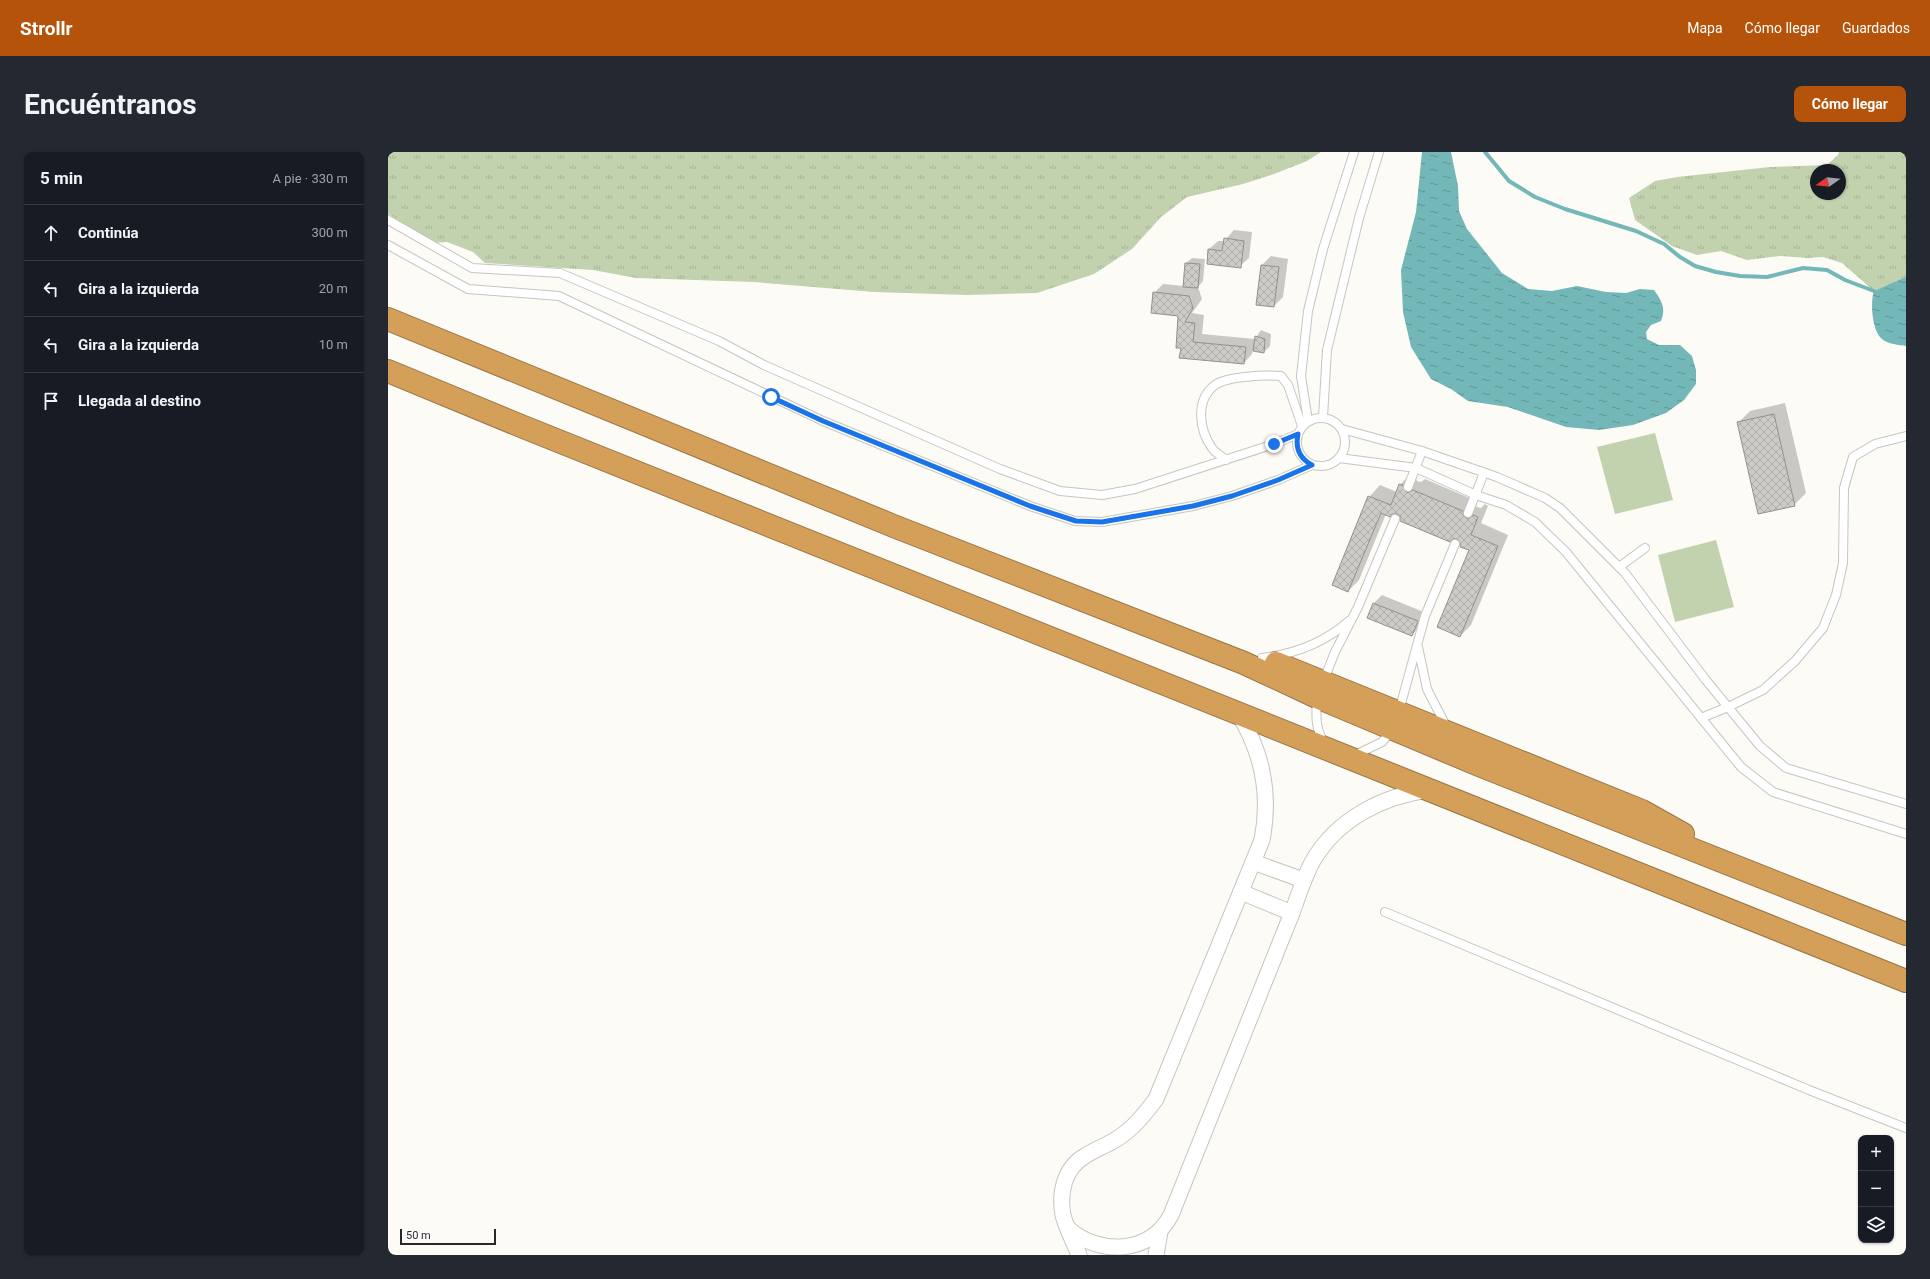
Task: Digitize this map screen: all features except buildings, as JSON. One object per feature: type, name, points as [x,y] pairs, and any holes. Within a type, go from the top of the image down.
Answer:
[{"type":"highway","points":[[388,319],[896,527],[1244,663],[1320,690],[1396,721],[1714,858],[1906,934]]},
{"type":"highway","points":[[388,371],[550,438],[1906,981]]},
{"type":"highway","points":[[896,527],[922,526],[952,535],[1262,658],[1320,690]]},
{"type":"highway","points":[[1396,721],[1451,734],[1642,811],[1681,833],[1714,858]]},
{"type":"street","points":[[1079,1255],[1063,1214],[1062,1196],[1066,1178],[1074,1165],[1084,1156],[1115,1140],[1137,1123],[1156,1099],[1262,840],[1267,810],[1267,794],[1261,761],[1255,745],[1238,713]]},
{"type":"street","points":[[1069,1229],[1080,1242],[1087,1246],[1095,1250],[1114,1253],[1135,1249],[1145,1244],[1160,1232],[1171,1215],[1292,913],[1303,880],[1314,858],[1324,845],[1348,822],[1374,806],[1387,800],[1430,790]]},
{"type":"street","points":[[1253,862],[1303,880]]},
{"type":"street","points":[[1241,892],[1292,913]]},
{"type":"street","points":[[1156,1255],[1160,1232]]},
{"type":"lane","points":[[1312,465],[1300,456],[1297,449],[1302,427],[1301,376],[1308,311],[1323,249],[1342,184],[1354,152]]},
{"type":"lane","points":[[1322,417],[1327,350],[1359,218],[1379,152]]},
{"type":"lane","points":[[388,220],[472,268],[560,273],[719,341],[764,365],[1000,470],[1060,491],[1102,495],[1135,489],[1274,444],[1322,417],[1330,419],[1342,429],[1422,451],[1484,473],[1545,498],[1560,508],[1619,567],[1760,746],[1786,768],[1906,804]]},
{"type":"lane","points":[[388,245],[468,290],[559,296],[823,421],[1030,506],[1076,521],[1102,522],[1193,506],[1232,496],[1278,480],[1312,465],[1327,466],[1340,458],[1345,444],[1342,429]]},
{"type":"lane","points":[[1226,460],[1213,450],[1204,433],[1201,413],[1204,396],[1216,384],[1228,379],[1281,376],[1288,385],[1302,427]]},
{"type":"lane","points":[[1701,718],[1763,690],[1795,661],[1823,628],[1836,595],[1843,563],[1844,488],[1853,457],[1875,444],[1906,436]]},
{"type":"lane","points":[[1408,487],[1422,451]]},
{"type":"lane","points":[[1340,458],[1416,468],[1476,495],[1506,505],[1535,522],[1566,552],[1741,767],[1773,792],[1906,834]]},
{"type":"lane","points":[[1468,513],[1484,473]]},
{"type":"lane","points":[[1327,749],[1318,733],[1316,720],[1320,690],[1335,652],[1353,618],[1395,519]]},
{"type":"lane","points":[[1349,758],[1382,742],[1396,721],[1425,616],[1455,544]]},
{"type":"lane","points":[[1619,567],[1645,548]]},
{"type":"lane","points":[[1262,658],[1278,656],[1309,647],[1332,634],[1353,618]]},
{"type":"lane","points":[[1417,643],[1422,674],[1427,689],[1451,734]]},
{"type":"lane","points":[[1385,912],[1809,1090],[1906,1128]]},
{"type":"green space","points":[[388,152],[1321,152],[1307,161],[1274,174],[1243,184],[1187,197],[1161,217],[1132,249],[1094,274],[1037,293],[967,295],[874,292],[754,282],[636,278],[593,270],[485,263],[473,252],[447,242],[433,243],[388,214]]},
{"type":"green space","points":[[1839,152],[1906,152],[1906,278],[1874,291],[1842,263],[1823,257],[1807,258],[1781,256],[1747,260],[1721,251],[1697,255],[1672,246],[1635,220],[1629,198],[1655,181],[1677,177],[1770,167],[1810,166],[1810,200],[1846,200],[1846,164],[1828,164],[1838,155]]},
{"type":"green space","points":[[1655,433],[1673,500],[1615,514],[1597,447]]},
{"type":"green space","points":[[1716,540],[1734,607],[1675,622],[1658,555]]},
{"type":"water","points":[[1422,152],[1451,152],[1458,186],[1459,211],[1467,229],[1502,273],[1528,289],[1552,291],[1577,286],[1606,292],[1626,293],[1640,289],[1654,290],[1661,301],[1663,312],[1661,321],[1651,325],[1646,332],[1647,339],[1659,345],[1680,345],[1692,356],[1696,370],[1696,384],[1684,400],[1666,413],[1633,425],[1599,430],[1566,427],[1508,407],[1468,401],[1451,389],[1431,379],[1411,347],[1403,312],[1401,270],[1416,212]]},
{"type":"water","points":[[1906,277],[1906,346],[1890,343],[1882,339],[1876,330],[1874,323],[1872,302],[1874,291]]},
{"type":"waterway","points":[[1485,152],[1509,181],[1535,197],[1565,209],[1636,231],[1664,244],[1680,257],[1695,266],[1716,272],[1740,276],[1767,277],[1803,268],[1827,270],[1845,280],[1874,291]]},
{"type":"route","points":[[771,397],[823,421],[1030,506],[1076,521],[1102,522],[1193,506],[1232,496],[1278,480],[1312,465],[1300,456],[1296,441],[1298,434],[1274,444]]}]
